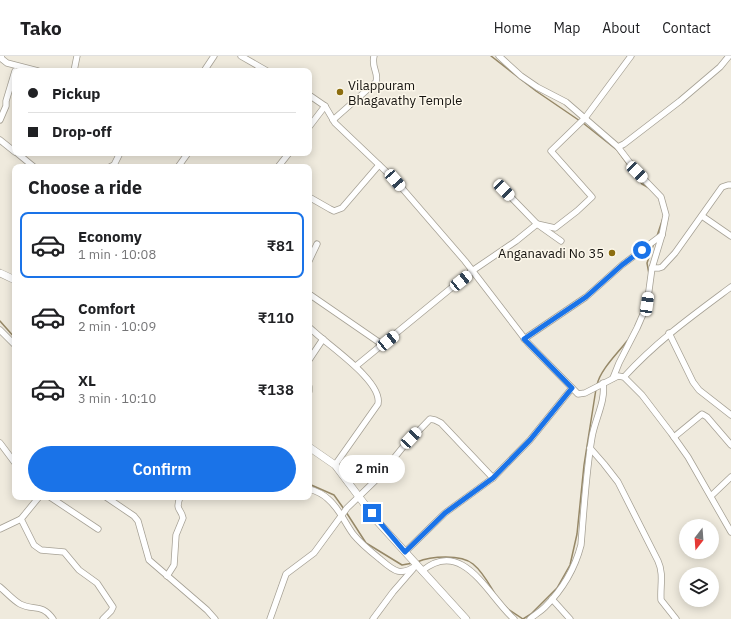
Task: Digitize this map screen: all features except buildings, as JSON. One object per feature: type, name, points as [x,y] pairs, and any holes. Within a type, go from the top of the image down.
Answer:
[{"type":"street","points":[[1,56],[4,61],[14,68]]},
{"type":"street","points":[[75,68],[78,56]]},
{"type":"street","points":[[206,68],[214,56]]},
{"type":"street","points":[[241,56],[262,68]]},
{"type":"street","points":[[333,120],[376,82],[377,76],[373,66],[374,56]]},
{"type":"street","points":[[499,56],[531,84],[566,102],[585,118],[618,147],[637,172],[661,197],[666,215],[662,235],[652,268],[647,304],[613,378]]},
{"type":"street","points":[[537,224],[555,228],[592,197],[551,151],[585,118],[632,56]]},
{"type":"street","points":[[618,147],[680,101],[720,67],[729,56]]},
{"type":"street","points":[[0,120],[6,106],[6,101],[12,82]]},
{"type":"street","points":[[312,97],[325,106],[333,120],[395,180],[472,271],[524,339],[578,394],[585,393],[603,385],[618,376],[624,377],[642,395],[654,409],[688,457],[731,532]]},
{"type":"street","points":[[312,123],[325,106]]},
{"type":"street","points":[[0,140],[12,149]]},
{"type":"street","points":[[21,156],[30,164]]},
{"type":"street","points":[[280,164],[287,156]]},
{"type":"street","points":[[312,199],[334,211],[342,208],[379,164]]},
{"type":"street","points":[[652,268],[662,267],[675,253],[722,187],[731,185]]},
{"type":"street","points":[[504,190],[537,224],[561,241]]},
{"type":"street","points":[[702,216],[731,236]]},
{"type":"street","points":[[356,366],[472,271],[516,241],[537,224]]},
{"type":"street","points":[[524,339],[586,297],[622,265],[662,235]]},
{"type":"street","points":[[312,255],[317,244]]},
{"type":"street","points":[[0,273],[12,279]]},
{"type":"street","points":[[624,377],[669,333],[731,287]]},
{"type":"street","points":[[312,296],[383,345]]},
{"type":"street","points":[[0,330],[12,342]]},
{"type":"street","points":[[312,330],[356,366],[376,392],[379,400],[378,404],[335,465]]},
{"type":"street","points":[[669,333],[693,382],[699,390],[731,415]]},
{"type":"street","points":[[312,356],[323,339]]},
{"type":"street","points":[[530,619],[544,608],[552,599],[570,574],[581,545],[590,448],[592,435],[602,401],[603,385]]},
{"type":"street","points":[[405,552],[445,513],[493,478],[530,440],[572,388]]},
{"type":"street","points":[[674,436],[702,414],[707,417],[731,445]]},
{"type":"street","points":[[270,619],[286,574],[314,553],[347,508],[378,478],[403,447],[430,419],[441,423],[493,478]]},
{"type":"street","points":[[0,443],[12,459]]},
{"type":"street","points":[[590,448],[618,482],[658,561],[662,583],[661,600],[676,619]]},
{"type":"street","points":[[312,449],[335,465],[378,522],[416,566],[466,619]]},
{"type":"street","points":[[711,496],[731,477]]},
{"type":"street","points":[[312,490],[322,494],[329,500],[342,515],[364,547],[391,568],[399,572],[403,572],[416,566],[446,561],[466,566],[478,577],[504,610],[514,619]]},
{"type":"street","points":[[0,530],[21,519],[37,500]]},
{"type":"street","points":[[54,500],[98,529]]},
{"type":"street","points":[[110,500],[134,516],[138,521],[149,560],[207,610],[215,619]]},
{"type":"street","points":[[167,576],[174,565],[176,535],[182,518],[182,514],[178,508],[179,500]]},
{"type":"street","points":[[21,519],[34,545],[41,550],[64,552],[79,570],[97,583],[113,607],[103,619]]},
{"type":"street","points":[[373,619],[393,592],[416,566]]},
{"type":"street","points":[[0,587],[18,603],[43,609],[49,613],[53,619]]},
{"type":"street","points":[[552,599],[570,619]]},
{"type":"waterway","points":[[491,56],[536,91],[580,121]]},
{"type":"waterway","points":[[583,123],[617,150],[642,184],[649,188]]},
{"type":"waterway","points":[[657,236],[663,218]]},
{"type":"waterway","points":[[649,274],[647,263],[654,243]]},
{"type":"waterway","points":[[0,321],[12,335]]},
{"type":"waterway","points":[[597,385],[605,368],[627,341]]},
{"type":"waterway","points":[[504,605],[523,619],[531,614],[557,588],[570,565],[577,534],[584,465],[596,389]]},
{"type":"waterway","points":[[312,485],[334,495],[344,509]]},
{"type":"waterway","points":[[346,512],[366,543],[402,565],[413,563]]},
{"type":"waterway","points":[[417,562],[438,557],[454,557],[468,561],[473,564],[486,578],[495,594]]},
{"type":"place","name":"Vilappuram Bhagavathy Temple","points":[[340,92]]},
{"type":"place","name":"Anganavadi No 35","points":[[612,253]]},
{"type":"route","points":[[372,513],[378,522],[405,552],[445,513],[493,478],[530,440],[572,388],[524,339],[586,297],[622,265],[642,250]]}]
